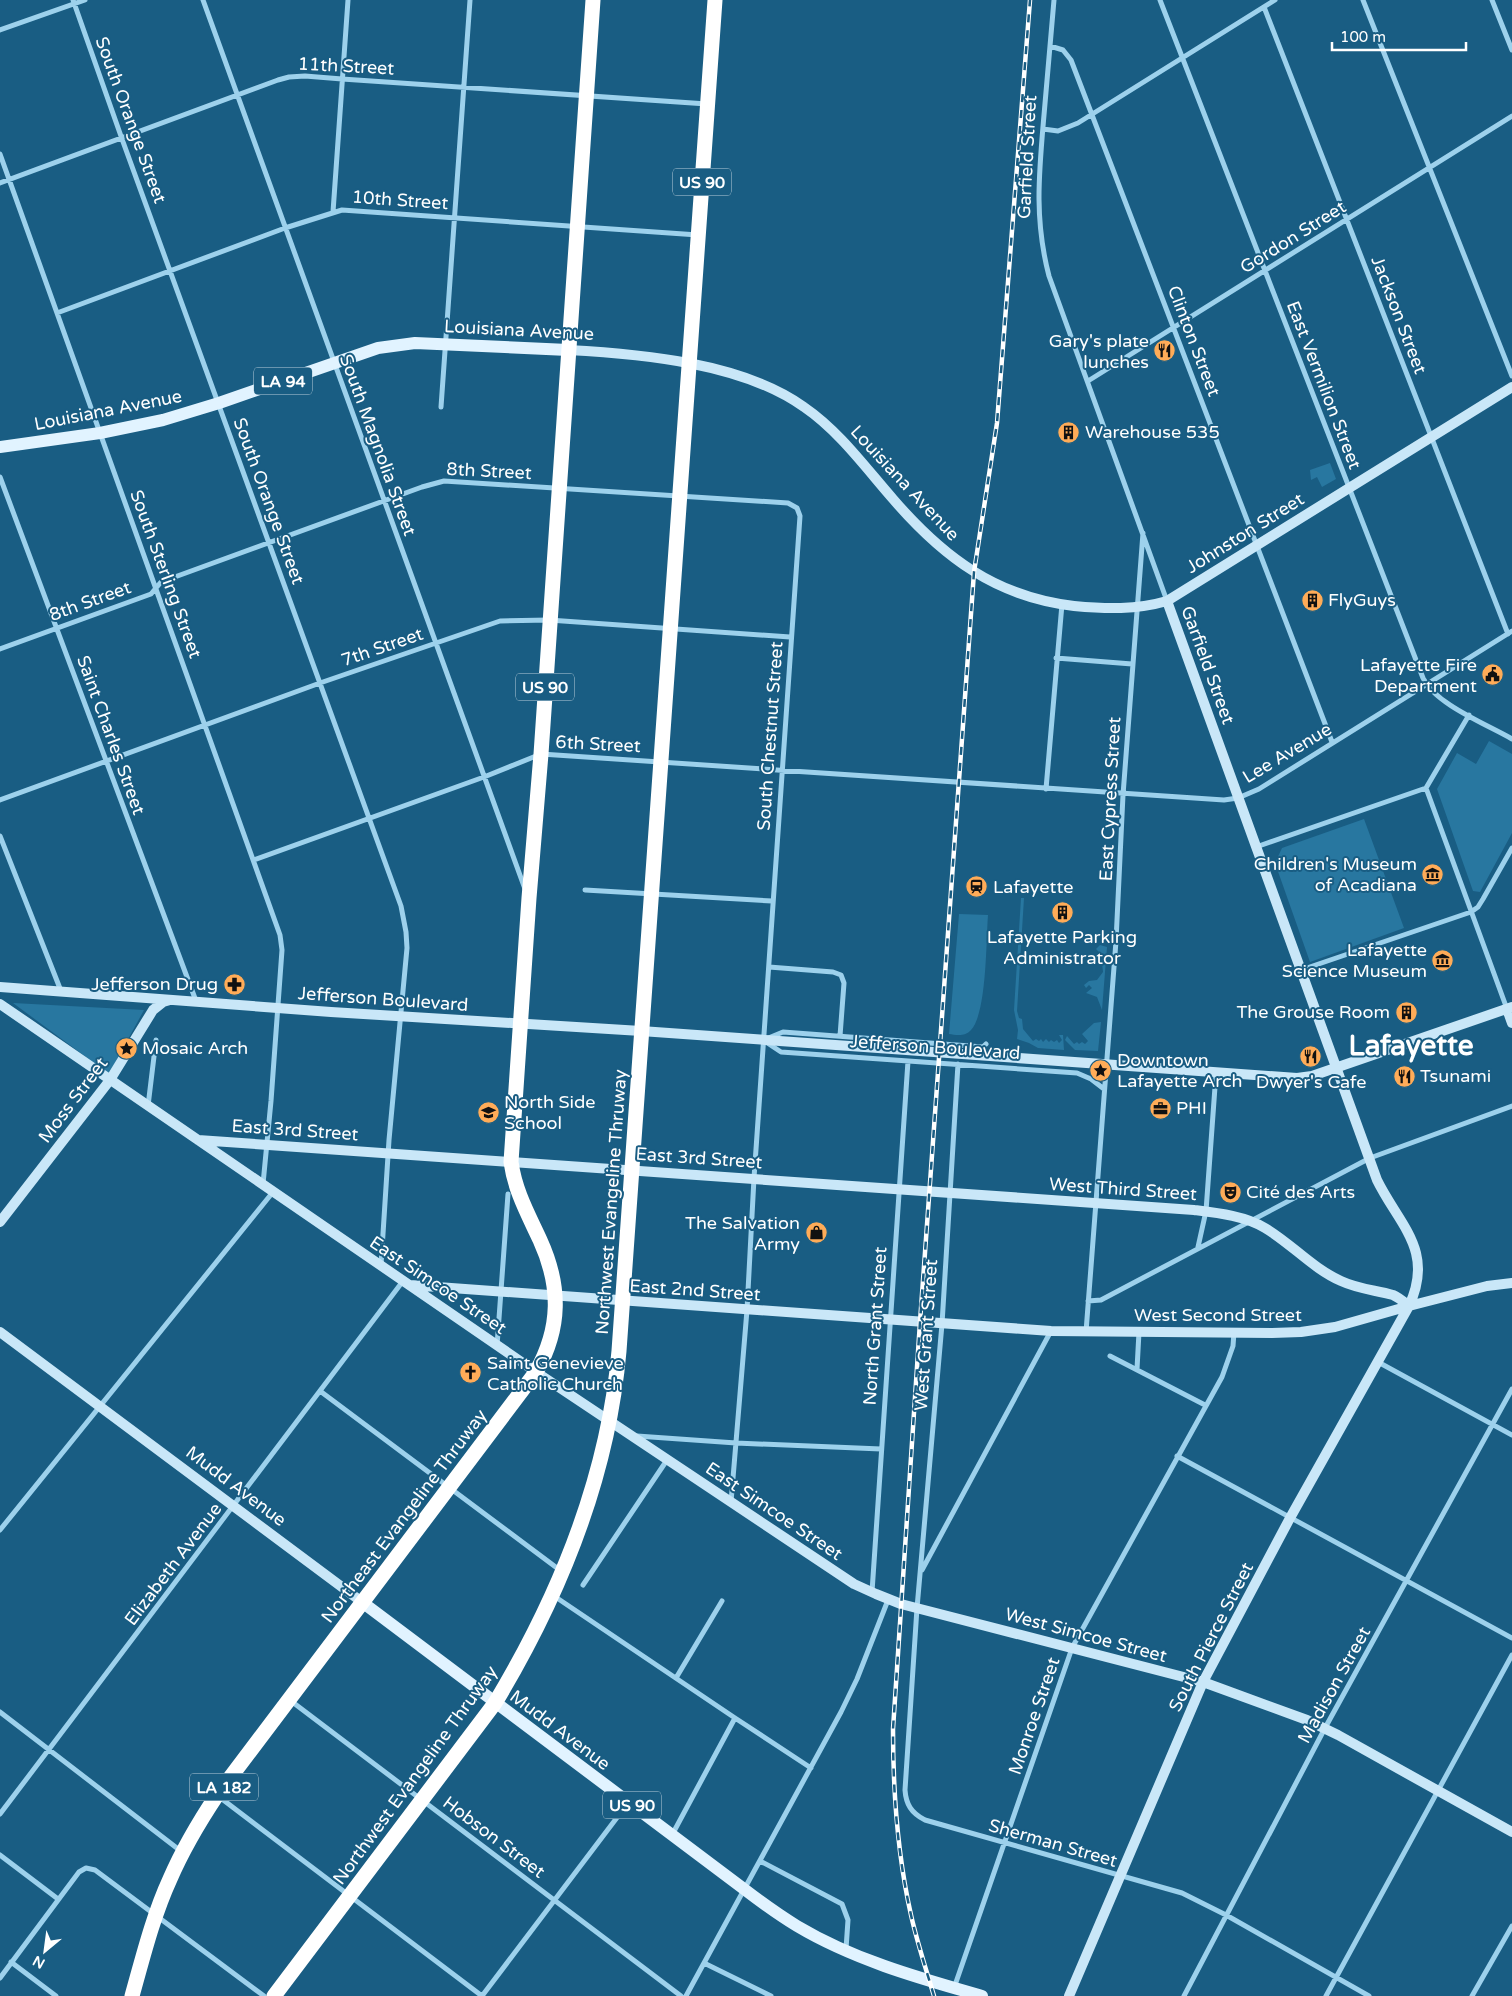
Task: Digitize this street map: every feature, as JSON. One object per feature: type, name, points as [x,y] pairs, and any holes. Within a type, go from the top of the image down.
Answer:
[{"type":"highway","name":"US 90","points":[[520,1024],[541,754],[593,0]]},
{"type":"highway","name":"US 90","points":[[641,1032],[714,0]]},
{"type":"highway","name":"Northeast Evangeline Thruway","points":[[132,1996],[169,1880],[197,1825],[217,1795],[536,1372],[550,1344],[556,1314],[550,1265],[518,1193],[511,1162],[520,1024]]},
{"type":"highway","name":"Northwest Evangeline Thruway","points":[[274,1996],[495,1703],[525,1652],[563,1573],[591,1493],[608,1420],[618,1358],[641,1032]]},
{"type":"main road","name":"Louisiana Avenue","points":[[0,447],[100,432],[163,420],[219,403],[365,351],[395,345],[447,343],[568,350]]},
{"type":"main road","name":"Mudd Avenue","points":[[362,1602],[744,1889],[798,1927],[846,1950],[930,1982],[954,1988]]},
{"type":"main road","name":"US 90","points":[[954,1988],[981,1996]]},
{"type":"street","points":[[0,30],[74,2],[85,0]]},
{"type":"street","name":"South Magnolia Street","points":[[203,0],[529,898]]},
{"type":"street","points":[[333,212],[348,0]]},
{"type":"street","points":[[441,407],[470,0]]},
{"type":"street","name":"Garfield Street","points":[[1054,0],[1038,202],[1043,254],[1049,276],[1377,1180],[1388,1201],[1408,1230],[1417,1253],[1418,1274],[1416,1288],[1409,1306]]},
{"type":"street","name":"East Vermilion Street","points":[[1160,0],[1426,684],[1436,696],[1512,738]]},
{"type":"street","points":[[1043,129],[1065,129],[1092,115],[1275,0]]},
{"type":"street","points":[[1362,0],[1512,376]]},
{"type":"street","points":[[1492,0],[1512,50]]},
{"type":"street","name":"South Orange Street","points":[[74,2],[122,139],[398,893],[406,926],[406,948],[381,1266]]},
{"type":"street","name":"Jackson Street","points":[[1264,7],[1432,438],[1510,632]]},
{"type":"street","name":"Clinton Street","points":[[1050,46],[1058,47],[1068,54],[1332,742]]},
{"type":"street","name":"11th Street","points":[[0,182],[289,77],[342,78],[708,104]]},
{"type":"street","name":"Gordon Street","points":[[1088,381],[1512,116]]},
{"type":"street","name":"South Sterling Street","points":[[0,154],[280,935],[282,950],[272,1101],[263,1184]]},
{"type":"street","name":"10th Street","points":[[57,312],[285,228],[342,210],[698,235]]},
{"type":"street","name":"Louisiana Avenue","points":[[568,350],[617,353],[688,363],[766,386],[804,406],[836,434],[928,537],[947,555],[974,572]]},
{"type":"street","name":"Johnston Street","points":[[974,572],[1027,597],[1062,604],[1119,609],[1136,608],[1167,600],[1512,387]]},
{"type":"street","name":"Saint Charles Street","points":[[0,477],[196,1002]]},
{"type":"street","name":"8th Street","points":[[0,649],[151,594],[161,582],[422,486],[444,481],[788,503],[797,508]]},
{"type":"street","name":"South Chestnut Street","points":[[731,1502],[747,1310],[772,901],[800,516],[797,508]]},
{"type":"street","name":"East Cypress Street","points":[[1086,1332],[1116,942],[1123,795],[1143,533]]},
{"type":"street","points":[[1046,789],[1062,604]]},
{"type":"street","name":"7th Street","points":[[0,800],[106,763],[320,683],[500,621],[549,620],[790,637]]},
{"type":"street","name":"Lee Avenue","points":[[958,783],[1210,801],[1238,798],[1259,788],[1510,632]]},
{"type":"street","points":[[1056,658],[1132,664]]},
{"type":"street","points":[[1256,847],[1426,788],[1469,715]]},
{"type":"street","name":"6th Street","points":[[254,860],[484,777],[541,754],[958,783]]},
{"type":"street","points":[[1426,788],[1471,912],[1509,1008],[1512,1023]]},
{"type":"street","points":[[0,836],[62,992]]},
{"type":"street","points":[[1301,970],[1471,912],[1478,907],[1512,848]]},
{"type":"street","points":[[585,890],[772,901]]},
{"type":"street","points":[[768,967],[833,972],[841,976],[844,983],[840,1036]]},
{"type":"street","name":"Jefferson Boulevard","points":[[0,987],[278,1008],[764,1040],[1106,1066],[1302,1078],[1509,1008]]},
{"type":"street","name":"Moss Street","points":[[0,1222],[110,1080],[153,1010],[163,1002],[172,1000]]},
{"type":"street","name":"East Simcoe Street","points":[[0,1004],[631,1436],[847,1579],[888,1600]]},
{"type":"street","name":"Jefferson Boulevard","points":[[764,1040],[783,1032],[983,1047],[986,1044]]},
{"type":"street","points":[[148,1106],[156,1040]]},
{"type":"street","name":"Jefferson Boulevard","points":[[764,1040],[771,1047],[781,1052],[1077,1073],[1091,1079],[1104,1089]]},
{"type":"street","name":"North Grant Street","points":[[872,1593],[908,1061]]},
{"type":"street","name":"West Grant Street","points":[[917,1608],[942,1324],[958,1064]]},
{"type":"street","points":[[1198,1247],[1206,1212],[1216,1073]]},
{"type":"street","points":[[1088,1301],[1101,1300],[1248,1220],[1370,1158],[1512,1106]]},
{"type":"street","name":"East 3rd Street","points":[[198,1140],[930,1191]]},
{"type":"street","name":"West Third Street","points":[[930,1191],[1206,1212],[1248,1220],[1270,1231],[1308,1262],[1328,1275],[1360,1288],[1393,1296],[1409,1306]]},
{"type":"street","points":[[0,1530],[273,1192]]},
{"type":"street","points":[[498,1346],[508,1194]]},
{"type":"street","name":"East 2nd Street","points":[[406,1283],[501,1292],[920,1322]]},
{"type":"street","name":"Elizabeth Avenue","points":[[0,1814],[320,1391],[406,1283]]},
{"type":"street","name":"West Second Street","points":[[920,1322],[1086,1332],[1301,1332],[1364,1320],[1409,1306],[1487,1286],[1512,1283]]},
{"type":"street","name":"South Pierce Street","points":[[1069,1996],[1203,1682],[1290,1518],[1409,1306]]},
{"type":"street","points":[[920,1572],[1051,1331]]},
{"type":"street","name":"Mudd Avenue","points":[[0,1332],[362,1602]]},
{"type":"street","points":[[1137,1370],[1139,1332]]},
{"type":"street","name":"Monroe Street","points":[[954,1988],[1072,1648],[1228,1364],[1233,1346],[1234,1332]]},
{"type":"street","points":[[1110,1356],[1206,1405]]},
{"type":"street","points":[[1378,1362],[1512,1435]]},
{"type":"street","name":"Madison Street","points":[[1184,1996],[1325,1728],[1512,1389]]},
{"type":"street","points":[[320,1391],[563,1573]]},
{"type":"street","points":[[631,1436],[736,1443],[881,1448]]},
{"type":"street","points":[[1177,1456],[1512,1638]]},
{"type":"street","points":[[583,1585],[667,1460]]},
{"type":"street","points":[[554,1595],[811,1768]]},
{"type":"street","points":[[686,1996],[811,1768],[857,1679],[888,1600]]},
{"type":"street","name":"West Simcoe Street","points":[[888,1600],[1203,1682],[1325,1728],[1512,1832]]},
{"type":"street","points":[[676,1678],[722,1601]]},
{"type":"street","name":"Sherman Street","points":[[917,1608],[905,1790],[909,1807],[925,1820],[1182,1893],[1226,1914],[1369,1996]]},
{"type":"street","points":[[1326,1996],[1512,1655]]},
{"type":"street","name":"Hobson Street","points":[[289,1699],[682,1996]]},
{"type":"street","points":[[0,1712],[182,1852]]},
{"type":"street","points":[[672,1835],[735,1718]]},
{"type":"street","points":[[217,1795],[482,1996],[628,1802]]},
{"type":"street","points":[[0,1855],[58,1899]]},
{"type":"street","points":[[760,1861],[842,1904],[848,1920],[846,1950]]},
{"type":"street","points":[[0,1978],[78,1872],[88,1868],[95,1870],[264,1996]]},
{"type":"street","points":[[1472,1996],[1512,1926]]},
{"type":"street","points":[[12,1962],[56,1996]]},
{"type":"street","points":[[704,1963],[771,1996]]},
{"type":"shaded area","points":[[1330,463],[1336,479],[1322,487],[1317,477],[1311,480],[1310,470]]},
{"type":"shaded area","points":[[1489,741],[1512,754],[1512,833],[1480,892],[1473,891],[1437,789],[1457,753],[1476,764]]},
{"type":"shaded area","points":[[1364,819],[1404,928],[1310,962],[1275,863],[1282,848]]},
{"type":"shaded area","points":[[1021,898],[1024,898],[1017,1011],[1019,1018],[1022,1019],[1023,1029],[1033,1041],[1041,1039],[1043,1042],[1046,1039],[1049,1042],[1057,1040],[1059,1043],[1062,1040],[1059,1035],[1063,1035],[1064,1050],[1038,1048],[1017,1039],[1018,1030],[1014,1010]]},
{"type":"shaded area","points":[[959,914],[988,915],[985,976],[980,1008],[971,1030],[963,1035],[949,1034]]},
{"type":"shaded area","points":[[1100,945],[1107,947],[1102,1010],[1097,997],[1086,993],[1092,988],[1089,985],[1086,988],[1084,985],[1089,981],[1097,980],[1103,972],[1102,963],[1094,957],[1099,952],[1096,949]]},
{"type":"shaded area","points":[[13,1003],[144,1010],[109,1074]]},
{"type":"shaded area","points":[[1101,1022],[1098,1051],[1075,1050],[1065,1040],[1067,1036],[1074,1044],[1082,1042],[1085,1044],[1088,1041],[1082,1034],[1094,1023]]},
{"type":"railway","points":[[934,1996],[913,1925],[902,1869],[895,1799],[893,1729],[974,572],[997,423],[1030,0]]},
{"type":"place","name":"Gary's plate lunches","points":[[1165,351]]},
{"type":"place","name":"Warehouse 535","points":[[1069,432]]},
{"type":"place","name":"FlyGuys","points":[[1312,600]]},
{"type":"place","name":"Lafayette Fire Department","points":[[1493,675]]},
{"type":"place","name":"Children's Museum of Acadiana","points":[[1433,874]]},
{"type":"place","name":"Lafayette","points":[[977,887]]},
{"type":"place","name":"Lafayette Parking Administrator","points":[[1062,912]]},
{"type":"place","name":"Lafayette Science Museum","points":[[1443,960]]},
{"type":"place","name":"Jefferson Drug","points":[[234,984]]},
{"type":"place","name":"The Grouse Room","points":[[1406,1012]]},
{"type":"place","name":"Mosaic Arch","points":[[126,1048]]},
{"type":"place","name":"Dwyer's Cafe","points":[[1311,1057]]},
{"type":"place","name":"Downtown Lafayette Arch","points":[[1101,1070]]},
{"type":"place","name":"Tsunami","points":[[1404,1076]]},
{"type":"place","name":"PHI","points":[[1160,1108]]},
{"type":"place","name":"North Side School","points":[[488,1112]]},
{"type":"place","name":"Cité des Arts","points":[[1230,1192]]},
{"type":"place","name":"The Salvation Army","points":[[816,1233]]},
{"type":"place","name":"Saint Genevieve Catholic Church","points":[[471,1373]]},
{"type":"district","name":"Lafayette","points":[[1411,1045]]}]
